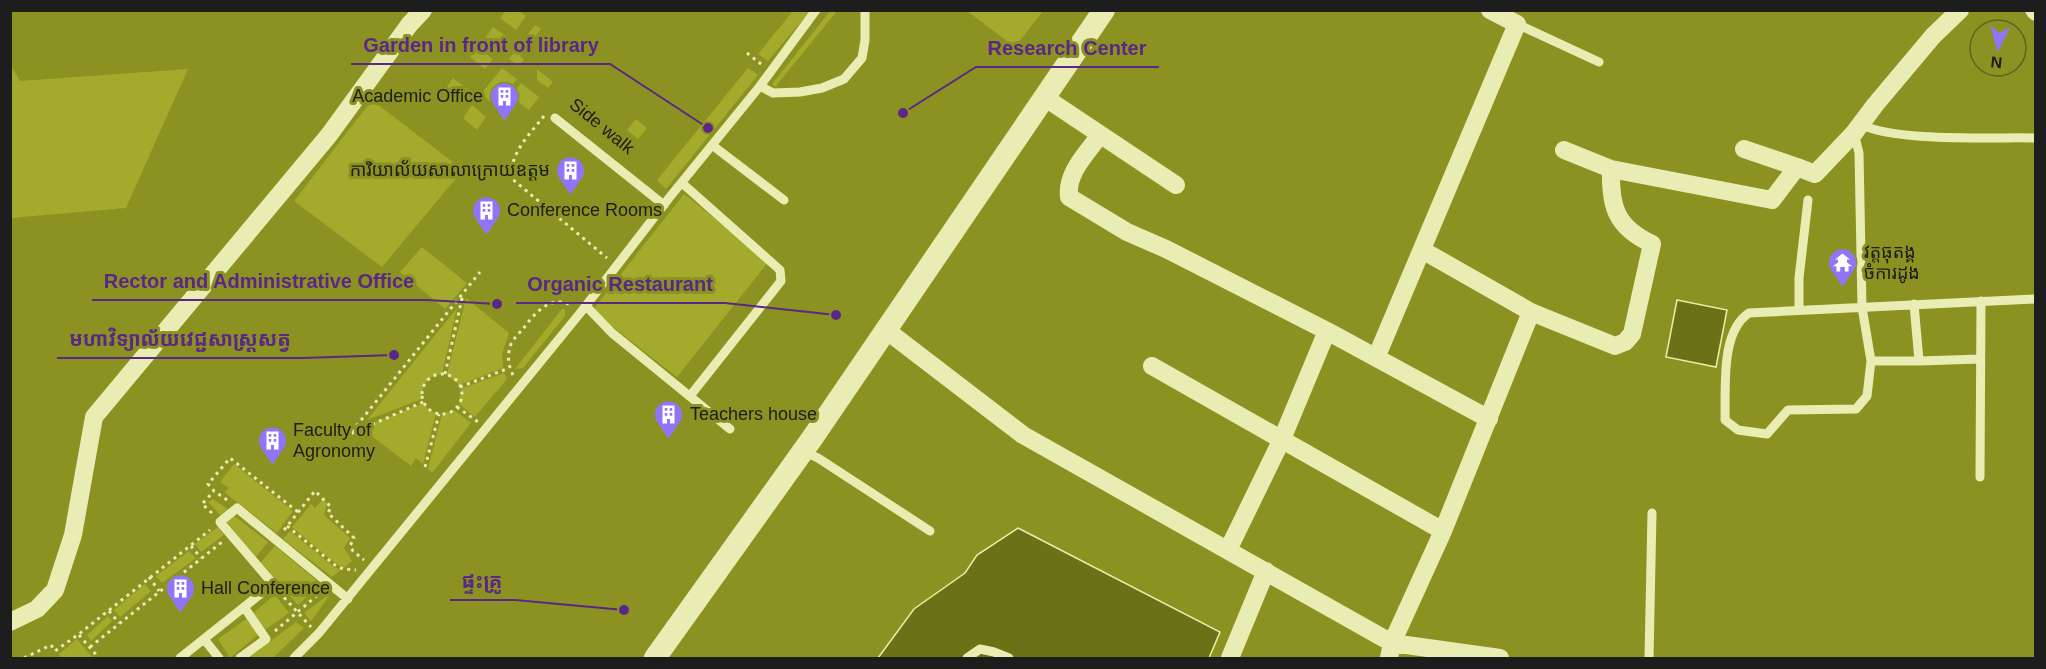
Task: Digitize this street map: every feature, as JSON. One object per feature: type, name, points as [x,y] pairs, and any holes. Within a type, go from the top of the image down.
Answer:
[{"type":"street","points":[[10,622],[37,609],[55,590],[73,535],[94,417],[329,135],[423,10]]},
{"type":"street","points":[[654,658],[803,450],[1104,10]]},
{"type":"street","points":[[1376,358],[1517,24],[1490,10]]},
{"type":"street","points":[[1744,149],[1815,174],[1857,129],[1933,36],[1960,10]]},
{"type":"street","points":[[1044,97],[1176,185]]},
{"type":"street","points":[[1100,135],[1076,168],[1067,186],[1069,197],[1127,232],[1166,249],[1327,331],[1490,419]]},
{"type":"street","points":[[1564,150],[1611,169],[1772,200],[1797,166]]},
{"type":"street","points":[[1422,250],[1531,312],[1615,346],[1625,342],[1632,334],[1652,244],[1628,229],[1618,214],[1611,194],[1611,169]]},
{"type":"street","points":[[1391,651],[1490,419],[1531,312]]},
{"type":"street","points":[[886,330],[1023,435],[1266,571],[1391,651],[1500,658]]},
{"type":"street","points":[[1228,550],[1282,439],[1327,331]]},
{"type":"street","points":[[1152,366],[1443,531]]},
{"type":"street","points":[[1230,658],[1266,571]]},
{"type":"lane","points":[[294,658],[320,633],[522,386],[663,205],[760,86],[816,10]]},
{"type":"lane","points":[[760,86],[773,93],[800,92],[822,88],[844,79],[862,58],[865,40],[865,10]]},
{"type":"lane","points":[[1517,24],[1599,62]]},
{"type":"lane","points":[[551,115],[663,205]]},
{"type":"lane","points":[[2036,138],[1906,134],[1857,129],[1862,307],[1870,361],[1867,396],[1856,409],[1788,410],[1767,434],[1738,430],[1725,420],[1728,346],[1739,319],[1749,313],[1799,310],[1862,307],[1914,304],[2036,299]]},
{"type":"lane","points":[[712,145],[784,200]]},
{"type":"lane","points":[[682,183],[780,270],[782,275],[781,281],[690,396]]},
{"type":"lane","points":[[1799,310],[1799,278],[1808,200]]},
{"type":"lane","points":[[1980,477],[1981,301]]},
{"type":"lane","points":[[1914,304],[1919,361]]},
{"type":"lane","points":[[584,309],[730,429]]},
{"type":"lane","points":[[1870,361],[1980,359]]},
{"type":"lane","points":[[803,450],[930,531]]},
{"type":"lane","points":[[180,658],[273,584],[220,522],[237,508],[348,599]]},
{"type":"lane","points":[[1649,658],[1652,513]]},
{"type":"lane","points":[[240,658],[266,639],[244,607]]},
{"type":"lane","points":[[204,639],[219,658]]},
{"type":"lane","points":[[967,658],[980,649],[1009,658]]},
{"type":"path","points":[[747,53],[766,69]]},
{"type":"path","name":"Side walk","points":[[551,115],[514,155],[510,168],[511,178],[616,266]]},
{"type":"path","points":[[423,402],[350,435],[480,272]]},
{"type":"path","points":[[445,374],[463,293]]},
{"type":"path","points":[[522,386],[512,374],[508,359],[512,343],[536,311],[558,303],[584,309]]},
{"type":"path","points":[[460,387],[510,368]]},
{"type":"path","points":[[445,374],[456,380],[460,387],[461,397],[457,407],[449,413],[439,414],[429,410],[423,402],[422,392],[426,381],[434,376],[445,374]]},
{"type":"path","points":[[457,407],[486,428]]},
{"type":"path","points":[[425,467],[439,414]]},
{"type":"path","points":[[237,508],[214,492],[208,484],[230,458],[298,512]]},
{"type":"path","points":[[275,540],[315,491],[331,507],[328,513],[354,538],[350,546],[364,559],[358,570]]},
{"type":"path","points":[[55,651],[220,522],[202,504],[214,492]]},
{"type":"path","points":[[287,526],[335,565],[369,573]]},
{"type":"path","points":[[90,647],[231,535]]},
{"type":"path","points":[[190,545],[201,558]]},
{"type":"path","points":[[149,577],[159,591]]},
{"type":"path","points":[[266,639],[330,583]]},
{"type":"path","points":[[273,584],[297,613],[320,633]]},
{"type":"path","points":[[109,610],[119,623]]},
{"type":"path","points":[[79,634],[99,658]]},
{"type":"path","points":[[24,658],[51,645],[59,658]]},
{"type":"shaded area","points":[[506,10],[519,11],[526,16],[516,30],[500,18]]},
{"type":"shaded area","points":[[831,10],[837,11],[775,87],[772,84]]},
{"type":"shaded area","points":[[793,11],[810,11],[768,61],[758,54]]},
{"type":"shaded area","points":[[967,11],[1043,11],[1015,47]]},
{"type":"shaded area","points":[[535,25],[541,29],[520,56],[524,59],[519,66],[509,59]]},
{"type":"shaded area","points":[[493,27],[509,38],[501,49],[486,37]]},
{"type":"shaded area","points":[[477,47],[493,59],[485,69],[470,57]]},
{"type":"shaded area","points":[[11,66],[20,81],[188,69],[126,208],[11,218]]},
{"type":"shaded area","points":[[502,68],[517,79],[496,106],[481,94]]},
{"type":"shaded area","points":[[748,68],[758,75],[666,189],[657,180]]},
{"type":"shaded area","points":[[537,69],[553,82],[548,88],[537,80]]},
{"type":"shaded area","points":[[453,78],[469,90],[461,99],[446,88]]},
{"type":"shaded area","points":[[521,83],[539,97],[529,110],[511,96]]},
{"type":"shaded area","points":[[372,100],[463,170],[382,267],[294,201]]},
{"type":"shaded area","points":[[472,105],[486,117],[477,130],[463,118]]},
{"type":"shaded area","points":[[636,119],[647,128],[638,139],[627,130]]},
{"type":"shaded area","points":[[684,194],[769,261],[677,377],[592,311]]},
{"type":"shaded area","points":[[422,247],[467,283],[445,309],[400,272]]},
{"type":"shaded area","points":[[466,298],[509,333],[502,354],[503,368],[459,385],[447,375]]},
{"type":"shaded area","points":[[1677,300],[1727,310],[1716,367],[1666,357]]},
{"type":"shaded area","points":[[457,308],[442,374],[426,382],[422,399],[367,420]]},
{"type":"shaded area","points":[[562,309],[565,310],[565,316],[523,368],[515,369]]},
{"type":"shaded area","points":[[504,373],[507,379],[475,417],[459,404],[461,389]]},
{"type":"shaded area","points":[[424,403],[429,410],[436,413],[423,464],[416,458],[411,466],[361,428]]},
{"type":"shaded area","points":[[454,410],[471,423],[432,473],[428,469],[442,414]]},
{"type":"shaded area","points":[[234,464],[293,511],[277,533],[224,492],[229,488],[220,482]]},
{"type":"shaded area","points":[[213,499],[229,510],[221,516],[208,502]]},
{"type":"shaded area","points":[[323,499],[327,503],[324,515],[350,538],[344,548],[352,561],[344,568],[292,527],[311,504],[315,508]]},
{"type":"shaded area","points":[[233,515],[268,542],[255,558],[226,521]]},
{"type":"shaded area","points":[[218,527],[224,535],[201,552],[195,544]]},
{"type":"shaded area","points":[[1018,528],[1220,632],[1209,658],[878,658],[914,609],[965,573],[977,555]]},
{"type":"shaded area","points":[[290,531],[334,567],[341,570],[332,577],[283,539]]},
{"type":"shaded area","points":[[275,546],[321,584],[298,605],[260,563]]},
{"type":"shaded area","points":[[189,551],[196,558],[162,583],[156,576]]},
{"type":"shaded area","points":[[145,584],[151,591],[120,617],[114,610]]},
{"type":"shaded area","points":[[332,592],[311,621],[304,613]]},
{"type":"shaded area","points":[[275,595],[289,613],[265,630],[252,614]]},
{"type":"shaded area","points":[[108,616],[112,621],[91,641],[87,635]]},
{"type":"shaded area","points":[[246,619],[259,634],[230,658],[218,639]]},
{"type":"shaded area","points":[[296,622],[304,628],[273,658],[248,658]]},
{"type":"shaded area","points":[[77,639],[93,658],[61,658],[59,654]]},
{"type":"place","name":"Research Center","points":[[903,113]]},
{"type":"place","name":"Academic Office","points":[[504,122]]},
{"type":"place","name":"Garden in front of library","points":[[708,128]]},
{"type":"place","name":"ការិយាល័យសាលាក្រោយឧត្តម","points":[[571,196]]},
{"type":"place","name":"Conference Rooms","points":[[486,236]]},
{"type":"place","name":"វត្តធុតង្គ ចំការដូង","points":[[1843,288]]},
{"type":"place","name":"Rector and Administrative Office","points":[[497,304]]},
{"type":"place","name":"Organic Restaurant","points":[[836,315]]},
{"type":"place","name":"មហាវិទ្យាល័យវេជ្ជសាស្ត្រសត្វ","points":[[394,355]]},
{"type":"place","name":"Teachers house","points":[[669,440]]},
{"type":"place","name":"Faculty of Agronomy","points":[[272,466]]},
{"type":"place","name":"ផ្ទះគ្រូ","points":[[624,610]]},
{"type":"place","name":"Hall Conference","points":[[180,614]]}]
